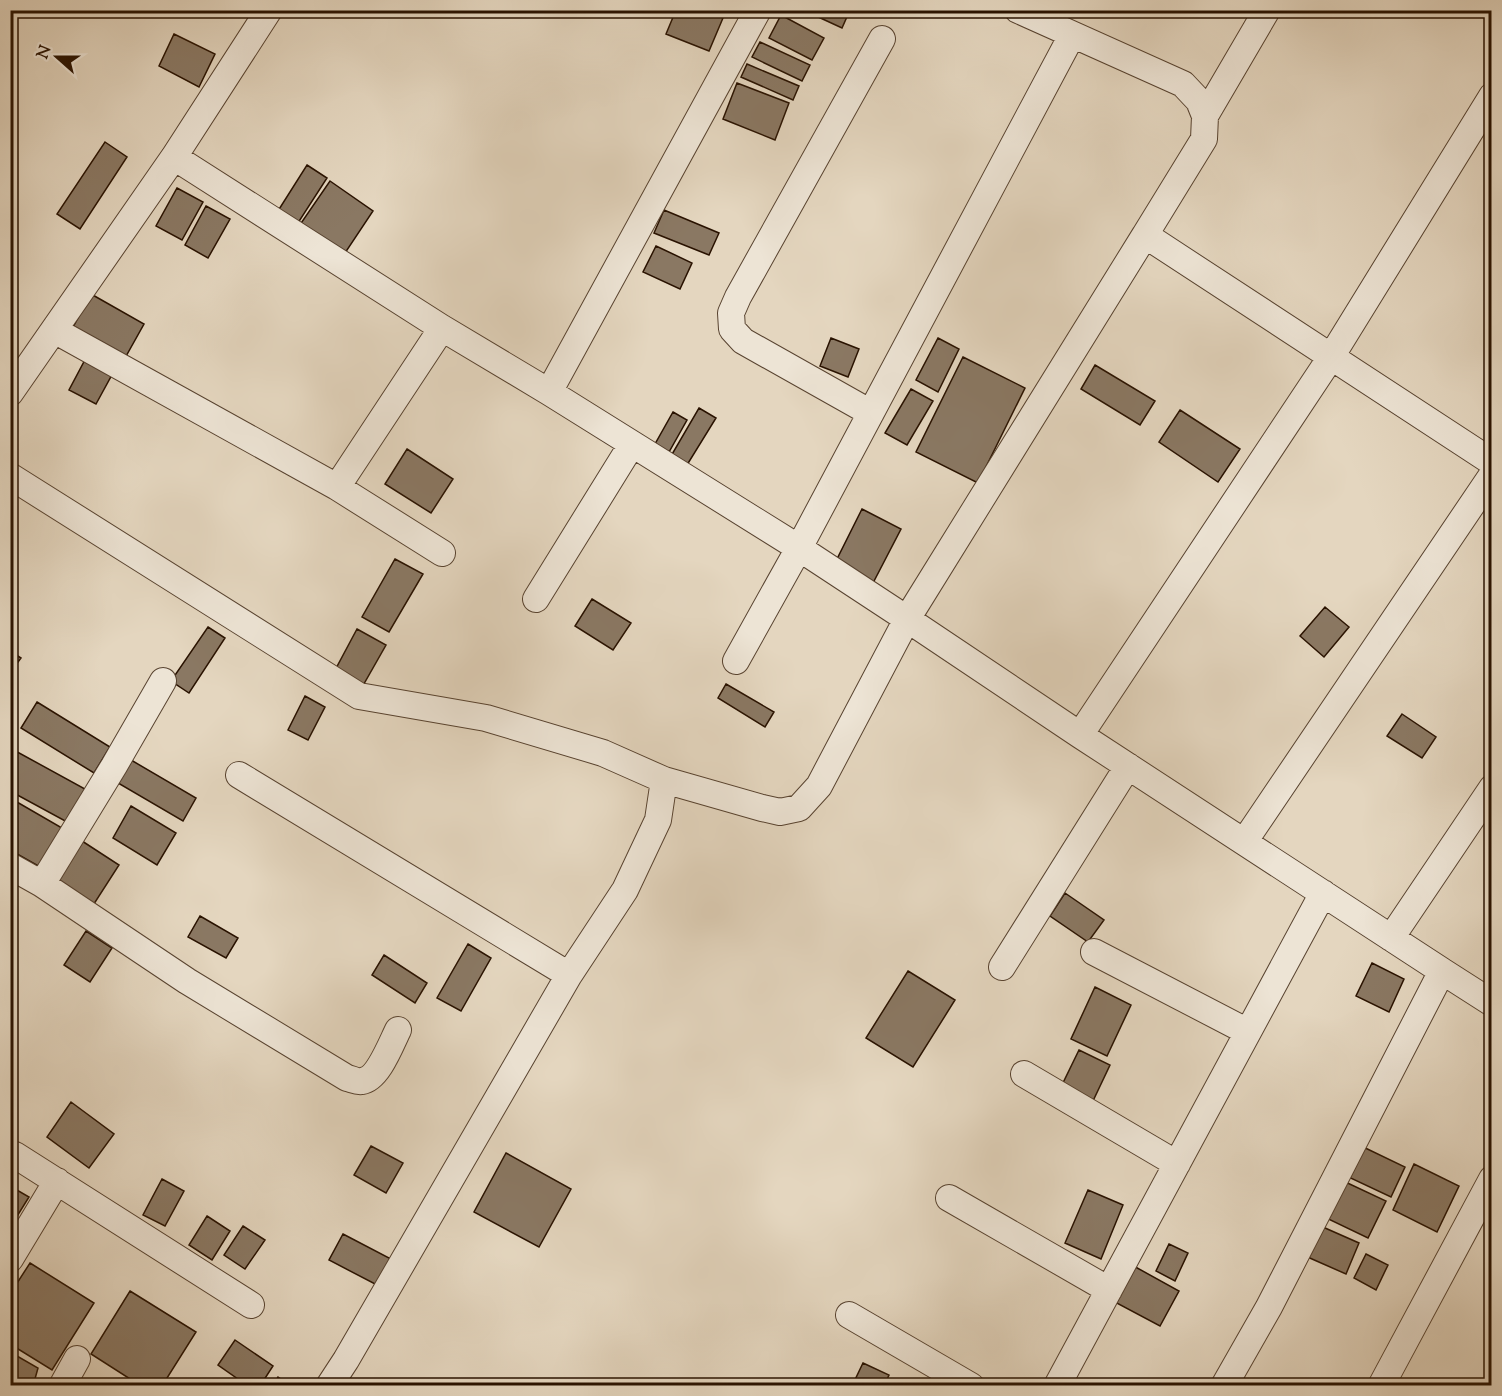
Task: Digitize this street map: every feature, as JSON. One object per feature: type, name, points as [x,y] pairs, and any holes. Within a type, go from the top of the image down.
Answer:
[{"type":"street","points":[[10,393],[174,157],[269,10]]},
{"type":"street","points":[[549,392],[758,10]]},
{"type":"street","points":[[10,476],[359,696],[486,718],[603,753],[664,780],[780,812],[799,808],[819,786],[907,619],[1204,139],[1205,116],[1199,100],[1183,84],[1018,10]]},
{"type":"street","points":[[1205,116],[1267,10]]},
{"type":"street","points":[[736,661],[799,548],[1072,35]]},
{"type":"street","points":[[871,413],[743,341],[732,329],[731,314],[738,297],[882,39]]},
{"type":"street","points":[[1080,735],[1331,357],[1491,96]]},
{"type":"street","points":[[174,157],[442,328],[799,548],[1080,735],[1491,1003]]},
{"type":"street","points":[[1145,235],[1491,462]]},
{"type":"street","points":[[337,487],[442,328]]},
{"type":"street","points":[[54,330],[337,487],[442,553]]},
{"type":"street","points":[[536,599],[632,444]]},
{"type":"street","points":[[1244,842],[1491,475]]},
{"type":"street","points":[[42,885],[163,681]]},
{"type":"street","points":[[1002,967],[1128,766]]},
{"type":"street","points":[[239,775],[569,975]]},
{"type":"street","points":[[329,1386],[569,975],[625,890],[658,820],[664,780]]},
{"type":"street","points":[[1391,938],[1491,788]]},
{"type":"street","points":[[10,866],[187,981],[347,1078],[360,1082],[368,1079],[377,1070],[398,1030]]},
{"type":"street","points":[[1058,1386],[1323,893]]},
{"type":"street","points":[[1094,952],[1248,1032]]},
{"type":"street","points":[[1224,1386],[1269,1307],[1442,971]]},
{"type":"street","points":[[1024,1074],[1176,1164]]},
{"type":"street","points":[[15,1155],[251,1305]]},
{"type":"street","points":[[1381,1386],[1491,1179]]},
{"type":"street","points":[[10,1259],[57,1181]]},
{"type":"street","points":[[949,1198],[1109,1290]]},
{"type":"street","points":[[849,1315],[971,1386]]},
{"type":"street","points":[[62,1386],[77,1359]]},
{"type":"building","points":[[676,10],[703,10],[723,18],[709,51],[666,34]]},
{"type":"building","points":[[816,10],[850,10],[842,28],[814,15]]},
{"type":"building","points":[[781,15],[824,38],[812,60],[769,38]]},
{"type":"building","points":[[174,34],[215,54],[199,87],[159,66]]},
{"type":"building","points":[[760,42],[810,65],[802,81],[752,57]]},
{"type":"building","points":[[747,64],[799,86],[793,100],[741,77]]},
{"type":"building","points":[[737,83],[789,103],[775,140],[723,119]]},
{"type":"building","points":[[105,142],[127,157],[80,229],[57,214]]},
{"type":"building","points":[[307,165],[327,178],[296,226],[276,214]]},
{"type":"building","points":[[330,181],[373,211],[341,259],[297,229]]},
{"type":"building","points":[[177,188],[203,202],[182,240],[156,226]]},
{"type":"building","points":[[206,206],[230,219],[208,258],[185,245]]},
{"type":"building","points":[[664,210],[719,233],[709,255],[654,233]]},
{"type":"building","points":[[656,246],[692,263],[680,289],[643,272]]},
{"type":"building","points":[[91,294],[144,324],[125,358],[72,329]]},
{"type":"building","points":[[831,338],[859,349],[848,377],[820,366]]},
{"type":"building","points":[[938,338],[959,349],[938,392],[916,380]]},
{"type":"building","points":[[87,356],[114,371],[96,404],[69,390]]},
{"type":"building","points":[[963,357],[1025,388],[978,483],[916,452]]},
{"type":"building","points":[[1095,365],[1155,401],[1140,425],[1081,389]]},
{"type":"building","points":[[911,389],[933,401],[907,445],[885,433]]},
{"type":"building","points":[[699,408],[716,418],[687,465],[671,456]]},
{"type":"building","points":[[1180,410],[1240,449],[1218,482],[1159,442]]},
{"type":"building","points":[[673,412],[687,420],[669,452],[655,444]]},
{"type":"building","points":[[407,449],[453,479],[431,513],[385,484]]},
{"type":"building","points":[[862,509],[901,529],[873,583],[835,563]]},
{"type":"building","points":[[395,559],[423,574],[389,632],[362,617]]},
{"type":"building","points":[[592,599],[631,623],[613,650],[575,626]]},
{"type":"building","points":[[1325,607],[1349,627],[1324,657],[1300,636]]},
{"type":"building","points":[[208,627],[225,638],[189,693],[171,681]]},
{"type":"building","points":[[357,629],[386,645],[361,689],[333,674]]},
{"type":"building","points":[[10,651],[21,658],[10,673]]},
{"type":"building","points":[[726,684],[774,712],[765,727],[718,698]]},
{"type":"building","points":[[305,696],[325,707],[308,740],[288,730]]},
{"type":"building","points":[[37,702],[110,747],[94,773],[21,728]]},
{"type":"building","points":[[1402,714],[1436,737],[1422,758],[1387,736]]},
{"type":"building","points":[[10,748],[85,789],[67,822],[10,791]]},
{"type":"building","points":[[131,760],[196,798],[183,821],[118,783]]},
{"type":"building","points":[[10,798],[62,828],[40,867],[10,850]]},
{"type":"building","points":[[131,806],[176,833],[157,865],[113,838]]},
{"type":"building","points":[[82,841],[119,865],[92,907],[55,883]]},
{"type":"building","points":[[1065,893],[1104,920],[1088,942],[1050,916]]},
{"type":"building","points":[[200,916],[238,938],[226,958],[188,937]]},
{"type":"building","points":[[86,931],[112,948],[90,982],[64,965]]},
{"type":"building","points":[[468,944],[491,958],[461,1011],[437,998]]},
{"type":"building","points":[[384,955],[427,983],[415,1003],[372,975]]},
{"type":"building","points":[[1372,963],[1404,979],[1389,1012],[1356,996]]},
{"type":"building","points":[[908,971],[955,1000],[913,1067],[866,1038]]},
{"type":"building","points":[[1095,987],[1131,1005],[1107,1056],[1071,1039]]},
{"type":"building","points":[[1079,1050],[1110,1065],[1092,1103],[1061,1087]]},
{"type":"building","points":[[71,1102],[114,1134],[89,1168],[47,1137]]},
{"type":"building","points":[[1357,1144],[1405,1167],[1391,1197],[1342,1174]]},
{"type":"building","points":[[371,1146],[403,1163],[386,1193],[354,1175]]},
{"type":"building","points":[[506,1153],[571,1189],[539,1247],[474,1212]]},
{"type":"building","points":[[1414,1164],[1459,1186],[1437,1232],[1393,1210]]},
{"type":"building","points":[[162,1179],[184,1191],[165,1226],[143,1215]]},
{"type":"building","points":[[1339,1179],[1386,1201],[1368,1238],[1322,1216]]},
{"type":"building","points":[[10,1186],[29,1197],[11,1226],[10,1226]]},
{"type":"building","points":[[1088,1190],[1123,1205],[1101,1259],[1065,1243]]},
{"type":"building","points":[[207,1216],[230,1231],[212,1260],[189,1245]]},
{"type":"building","points":[[1316,1224],[1359,1243],[1346,1274],[1303,1255]]},
{"type":"building","points":[[243,1226],[265,1240],[245,1269],[224,1255]]},
{"type":"building","points":[[343,1234],[391,1259],[377,1285],[329,1260]]},
{"type":"building","points":[[1169,1244],[1188,1253],[1175,1281],[1156,1271]]},
{"type":"building","points":[[1366,1254],[1388,1265],[1376,1290],[1354,1278]]},
{"type":"building","points":[[30,1263],[94,1303],[52,1370],[10,1344],[10,1294]]},
{"type":"building","points":[[1130,1264],[1179,1291],[1160,1326],[1111,1300]]},
{"type":"building","points":[[130,1291],[196,1332],[162,1386],[141,1386],[91,1354]]},
{"type":"building","points":[[235,1340],[273,1366],[260,1386],[248,1386],[218,1365]]},
{"type":"building","points":[[10,1352],[38,1368],[33,1386],[10,1386]]},
{"type":"building","points":[[863,1363],[889,1375],[884,1386],[852,1386]]},
{"type":"building","points":[[278,1377],[291,1386],[272,1386]]}]
